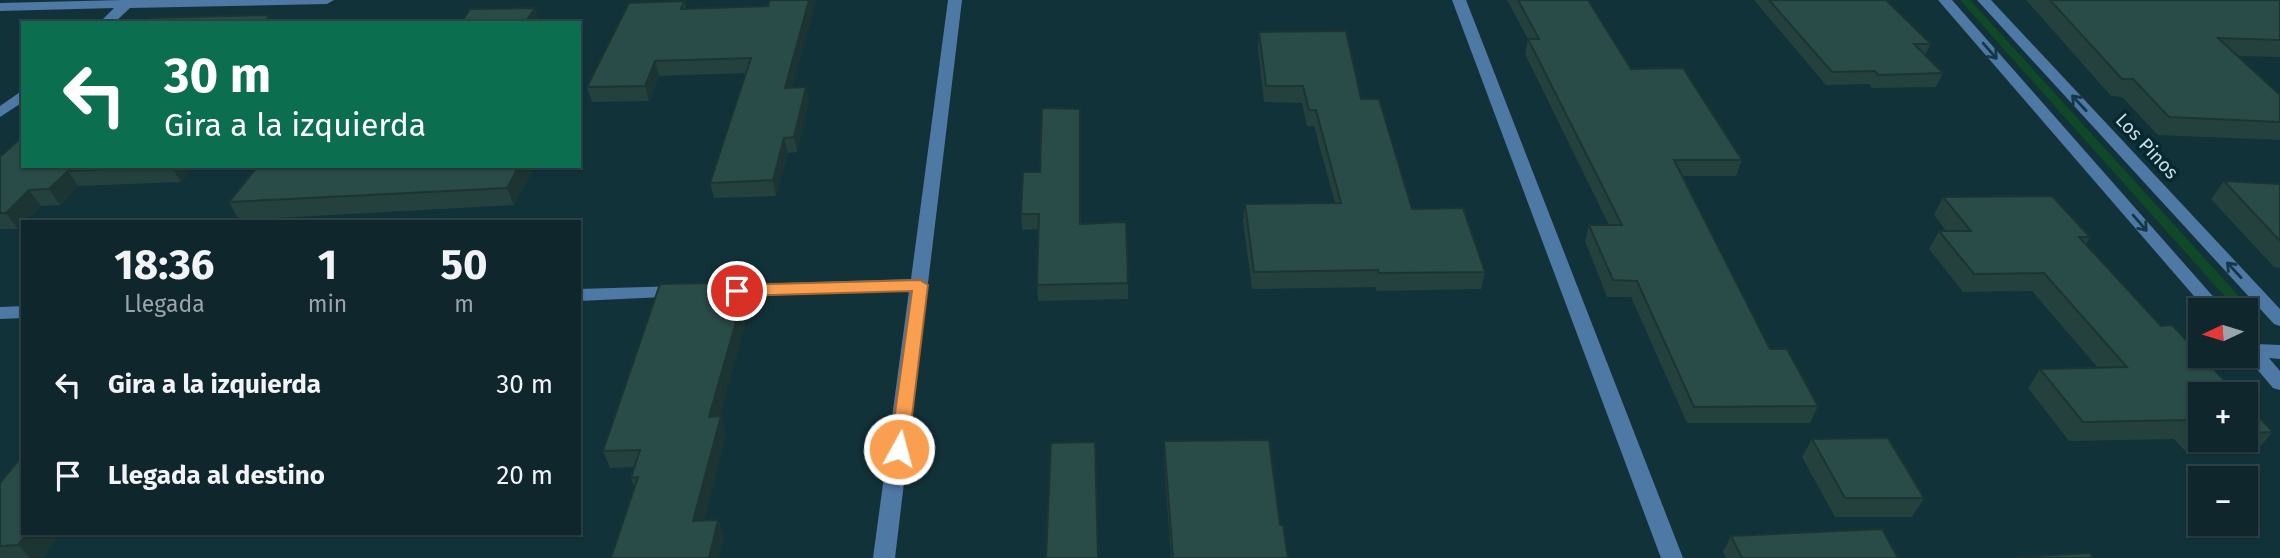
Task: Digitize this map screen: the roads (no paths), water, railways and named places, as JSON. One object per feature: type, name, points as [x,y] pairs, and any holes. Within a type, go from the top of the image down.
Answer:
[{"type":"street","points":[[0,7],[129,2],[327,0]]},
{"type":"street","points":[[884,558],[955,0]]},
{"type":"street","points":[[1459,0],[1672,558]]},
{"type":"street","points":[[1945,0],[2206,298]]},
{"type":"street","name":"Los Pinos","points":[[1984,0],[2280,320]]},
{"type":"street","points":[[108,21],[129,2]]},
{"type":"street","points":[[0,113],[21,96]]},
{"type":"street","points":[[581,295],[920,285]]},
{"type":"street","points":[[0,313],[21,312]]},
{"type":"street","points":[[2258,349],[2280,352]]},
{"type":"street","points":[[2258,358],[2280,383]]}]
